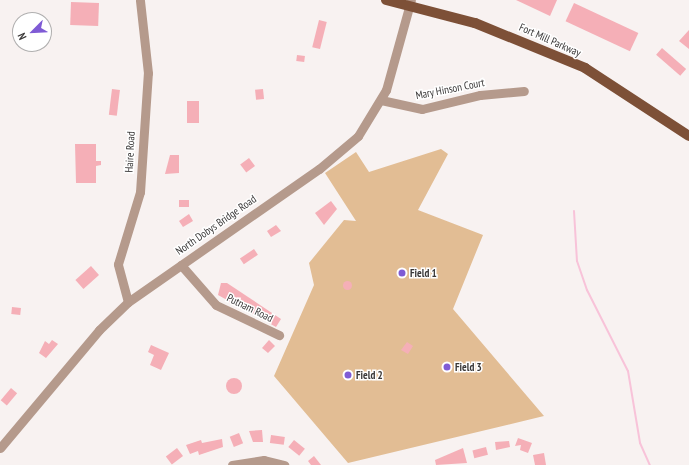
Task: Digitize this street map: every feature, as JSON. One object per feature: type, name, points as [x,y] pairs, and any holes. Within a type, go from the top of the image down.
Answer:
[{"type":"main road","name":"Fort Mill Parkway","points":[[386,0],[411,3],[503,33],[585,68],[689,136]]},
{"type":"street","name":"Haire Road","points":[[128,302],[118,264],[140,192],[148,73],[140,0]]},
{"type":"street","name":"North Dobys Bridge Road","points":[[0,448],[99,330],[128,302],[340,152],[365,128],[382,100],[411,3]]},
{"type":"street","name":"Mary Hinson Court","points":[[382,100],[422,109],[480,95],[524,91]]},
{"type":"street","name":"Putnam Road","points":[[180,264],[216,305],[279,335]]},
{"type":"street","points":[[232,465],[264,460],[284,465]]},
{"type":"shaded area","points":[[441,149],[448,154],[418,210],[483,235],[453,309],[544,416],[348,463],[274,376],[314,285],[309,263],[344,220],[356,221],[325,173],[356,152],[369,172]]},
{"type":"building","points":[[516,0],[557,0],[550,16]]},
{"type":"building","points":[[71,2],[99,3],[98,26],[70,25]]},
{"type":"building","points":[[574,3],[638,33],[630,51],[566,21]]},
{"type":"building","points":[[319,20],[327,22],[320,49],[312,47]]},
{"type":"building","points":[[689,30],[689,49],[679,41]]},
{"type":"building","points":[[662,48],[686,69],[680,76],[656,55]]},
{"type":"building","points":[[297,55],[305,56],[304,62],[296,61]]},
{"type":"building","points":[[112,89],[120,90],[117,116],[109,115]]},
{"type":"building","points":[[263,89],[264,99],[256,100],[255,90]]},
{"type":"building","points":[[187,101],[199,101],[199,123],[187,123]]},
{"type":"building","points":[[75,144],[96,144],[96,161],[101,161],[101,165],[96,166],[96,183],[76,183]]},
{"type":"building","points":[[170,155],[179,155],[179,173],[165,174]]},
{"type":"building","points":[[249,158],[255,166],[246,173],[240,165]]},
{"type":"building","points":[[179,200],[189,200],[189,207],[179,207]]},
{"type":"building","points":[[331,201],[337,209],[324,225],[315,213]]},
{"type":"building","points":[[189,214],[193,221],[183,227],[179,221]]},
{"type":"building","points":[[276,225],[281,231],[271,237],[267,231]]},
{"type":"building","points":[[254,249],[258,255],[244,264],[240,259]]},
{"type":"building","points":[[91,266],[99,275],[83,289],[75,280]]},
{"type":"building","points":[[347,280],[352,285],[347,290],[342,285]]},
{"type":"building","points":[[221,283],[227,283],[281,319],[276,327],[218,295]]},
{"type":"building","points":[[12,307],[21,308],[20,315],[11,314]]},
{"type":"building","points":[[52,340],[58,344],[46,358],[39,353],[45,341],[49,344]]},
{"type":"building","points":[[269,340],[275,346],[268,353],[262,348]]},
{"type":"building","points":[[407,342],[413,346],[408,354],[401,350]]},
{"type":"building","points":[[151,345],[169,353],[161,370],[150,365],[154,355],[148,352]]},
{"type":"building","points":[[234,378],[240,380],[242,386],[240,392],[234,394],[228,392],[226,386],[228,380]]},
{"type":"building","points":[[11,388],[17,393],[7,405],[1,400]]},
{"type":"building","points":[[262,430],[263,442],[253,442],[249,431]]},
{"type":"building","points":[[239,433],[243,443],[234,447],[230,437]]},
{"type":"building","points":[[271,435],[285,437],[284,445],[270,443]]},
{"type":"building","points":[[518,438],[532,443],[528,453],[520,450],[521,445],[515,446]]},
{"type":"building","points":[[222,439],[223,447],[199,455],[198,451],[190,454],[186,445],[201,440],[202,443]]},
{"type":"building","points":[[294,440],[305,449],[299,456],[288,447]]},
{"type":"building","points":[[509,441],[510,447],[496,450],[495,442]]},
{"type":"building","points":[[486,447],[488,455],[474,458],[472,450]]},
{"type":"building","points":[[177,448],[183,456],[172,464],[166,456]]},
{"type":"building","points":[[463,448],[467,463],[436,465],[435,460]]},
{"type":"building","points":[[544,453],[546,465],[535,465],[533,455]]},
{"type":"building","points":[[314,456],[321,465],[311,465],[308,461]]},
{"type":"waterway","points":[[574,211],[577,261],[587,290],[628,371],[640,443],[650,465]]},
{"type":"place","name":"Field 1","points":[[402,273]]},
{"type":"place","name":"Field 3","points":[[447,367]]},
{"type":"place","name":"Field 2","points":[[348,375]]}]
